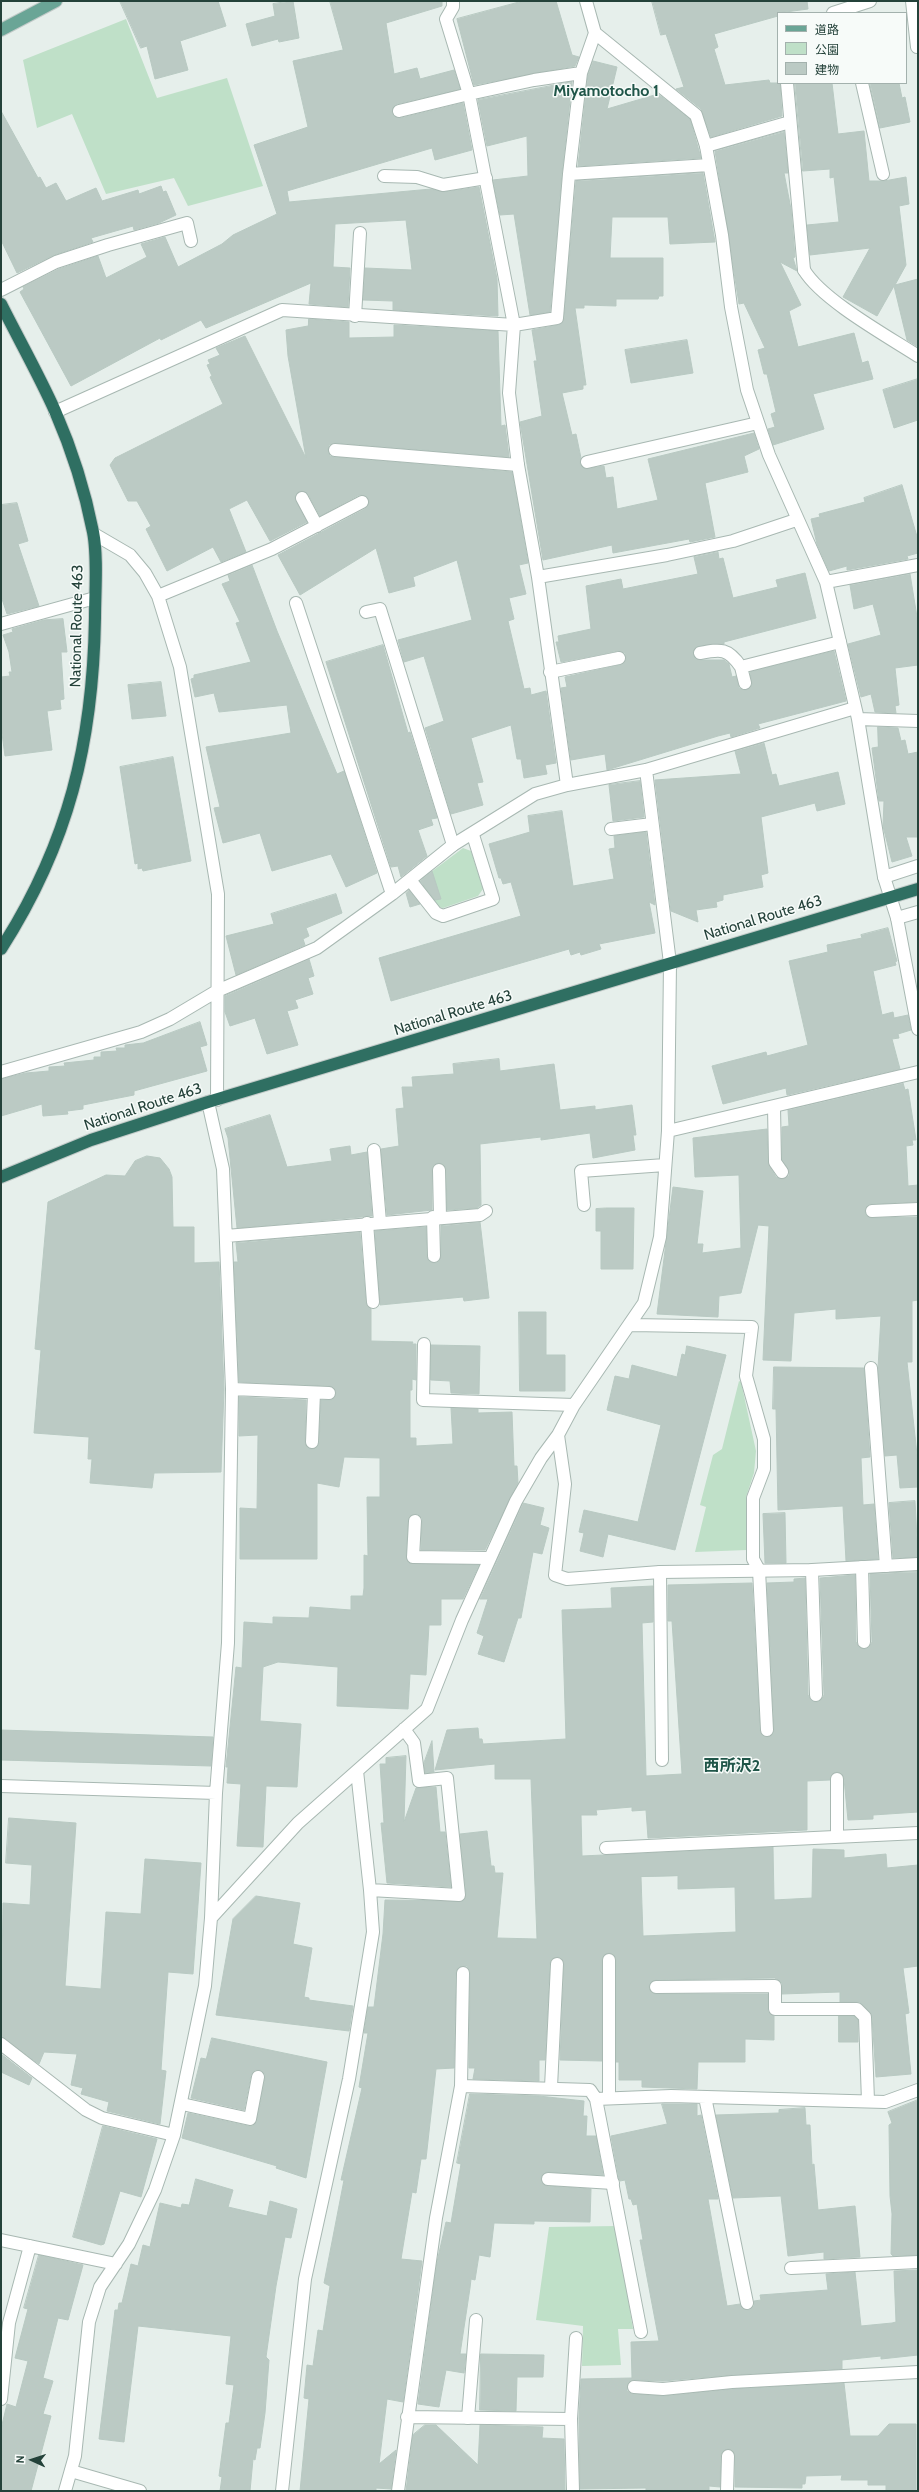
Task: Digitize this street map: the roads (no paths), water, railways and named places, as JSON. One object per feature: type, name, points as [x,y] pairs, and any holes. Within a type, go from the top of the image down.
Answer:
[{"type":"highway","name":"National Route 463","points":[[1,949],[22,916],[52,854],[71,800],[86,739],[94,666],[95,598],[94,534],[79,476],[55,412],[3,311]]},
{"type":"highway","name":"National Route 463","points":[[1,1177],[90,1140],[212,1101],[918,889]]},
{"type":"main road","points":[[1,30],[56,1]]},
{"type":"street","points":[[453,1],[453,7],[446,19],[469,94],[514,325],[509,393],[518,464],[538,577],[550,672],[567,785]]},
{"type":"street","points":[[55,412],[282,310],[355,316],[514,325],[557,318],[569,174],[581,73],[595,33],[586,1]]},
{"type":"street","points":[[839,12],[856,9],[870,1]]},
{"type":"street","points":[[912,1],[917,46]]},
{"type":"street","points":[[595,33],[696,115],[706,146],[722,235],[731,307],[747,390],[769,455],[796,520],[826,582],[856,714],[884,877],[896,918],[918,1029]]},
{"type":"street","points":[[399,111],[534,80],[581,73]]},
{"type":"street","points":[[787,84],[804,270],[810,281],[830,297],[918,356]]},
{"type":"street","points":[[862,84],[883,174]]},
{"type":"street","points":[[706,146],[790,122]]},
{"type":"street","points":[[569,174],[709,165]]},
{"type":"street","points":[[384,176],[417,177],[443,185],[486,178]]},
{"type":"street","points":[[1,290],[56,262],[108,245],[187,223],[191,241]]},
{"type":"street","points":[[355,316],[360,233]]},
{"type":"street","points":[[587,462],[758,423]]},
{"type":"street","points":[[335,450],[518,464]]},
{"type":"street","points":[[302,498],[317,526]]},
{"type":"street","points":[[158,596],[272,549],[362,502]]},
{"type":"street","points":[[538,577],[667,555],[725,542],[796,520]]},
{"type":"street","points":[[65,2491],[74,2456],[89,2322],[100,2287],[129,2244],[155,2190],[174,2135],[182,2104],[205,1986],[211,1918],[216,1793],[228,1643],[232,1389],[222,1169],[212,1101],[217,991],[218,894],[180,667],[158,596],[145,573],[130,555],[94,534]]},
{"type":"street","points":[[826,582],[918,565]]},
{"type":"street","points":[[1,624],[95,598]]},
{"type":"street","points":[[296,603],[392,894]]},
{"type":"street","points":[[366,612],[380,609],[453,845]]},
{"type":"street","points":[[741,667],[840,642]]},
{"type":"street","points":[[700,653],[720,649],[734,656],[741,667],[745,683]]},
{"type":"street","points":[[550,672],[619,658]]},
{"type":"street","points":[[1,1072],[141,1032],[170,1019],[217,991],[317,948],[392,894],[453,845],[473,835],[535,794],[567,785],[646,770],[856,714],[918,721]]},
{"type":"street","points":[[211,1918],[298,1823],[427,1709],[488,1558],[516,1501],[541,1458],[558,1435],[574,1405],[631,1325],[644,1303],[660,1237],[668,1132],[670,963],[646,770]]},
{"type":"street","points":[[611,829],[652,824]]},
{"type":"street","points":[[410,880],[436,913],[444,916],[493,899],[473,835]]},
{"type":"street","points":[[884,877],[918,866]]},
{"type":"street","points":[[896,918],[918,912]]},
{"type":"street","points":[[668,1132],[918,1072]]},
{"type":"street","points":[[774,1107],[775,1162],[782,1172]]},
{"type":"street","points":[[374,1150],[380,1222]]},
{"type":"street","points":[[584,1205],[580,1171],[665,1165]]},
{"type":"street","points":[[434,1256],[439,1170]]},
{"type":"street","points":[[872,1211],[918,1209]]},
{"type":"street","points":[[226,1236],[437,1217],[480,1215],[486,1210]]},
{"type":"street","points":[[367,1223],[373,1302]]},
{"type":"street","points":[[631,1325],[752,1327],[746,1376],[764,1439],[764,1469],[753,1498],[753,1559],[759,1570],[767,1730]]},
{"type":"street","points":[[424,1344],[423,1400],[574,1405]]},
{"type":"street","points":[[871,1368],[886,1566]]},
{"type":"street","points":[[232,1389],[329,1393]]},
{"type":"street","points":[[312,1442],[314,1392]]},
{"type":"street","points":[[558,1435],[565,1484],[555,1575],[567,1579],[660,1572],[812,1570],[918,1564]]},
{"type":"street","points":[[414,1521],[413,1557],[488,1558]]},
{"type":"street","points":[[862,1567],[864,1642]]},
{"type":"street","points":[[812,1570],[816,1695]]},
{"type":"street","points":[[660,1572],[662,1760]]},
{"type":"street","points":[[370,1890],[459,1895],[447,1778],[419,1781],[414,1743],[404,1729]]},
{"type":"street","points":[[282,2491],[305,2279],[349,2079],[373,1932],[357,1771]]},
{"type":"street","points":[[837,1779],[837,1836]]},
{"type":"street","points":[[1,1786],[216,1793]]},
{"type":"street","points":[[606,1848],[763,1842],[837,1836],[918,1833]]},
{"type":"street","points":[[609,1960],[609,2098]]},
{"type":"street","points":[[551,2087],[557,1964]]},
{"type":"street","points":[[398,2491],[407,2417],[436,2218],[461,2086],[464,1973]]},
{"type":"street","points":[[656,1987],[775,1986],[775,2009],[857,2009],[865,2017],[868,2101]]},
{"type":"street","points":[[1,2044],[86,2110],[102,2118],[174,2135]]},
{"type":"street","points":[[182,2104],[250,2119],[258,2077]]},
{"type":"street","points":[[461,2086],[551,2087],[590,2090],[596,2099],[641,2332]]},
{"type":"street","points":[[596,2099],[671,2096],[885,2102],[918,2090]]},
{"type":"street","points":[[705,2097],[747,2303]]},
{"type":"street","points":[[548,2179],[613,2183]]},
{"type":"street","points":[[1,2240],[116,2264]]},
{"type":"street","points":[[1,2399],[9,2323],[30,2246]]},
{"type":"street","points":[[791,2268],[918,2262]]},
{"type":"street","points":[[468,2418],[476,2320]]},
{"type":"street","points":[[572,2491],[571,2419],[576,2338]]},
{"type":"street","points":[[634,2387],[663,2389],[732,2382],[918,2372]]},
{"type":"street","points":[[407,2417],[571,2419]]},
{"type":"street","points":[[727,2491],[728,2456]]},
{"type":"street","points":[[71,2471],[140,2491]]},
{"type":"district","name":"Miyamotocho 1","points":[[606,91]]},
{"type":"district","name":"西所沢2","points":[[732,1766]]}]
